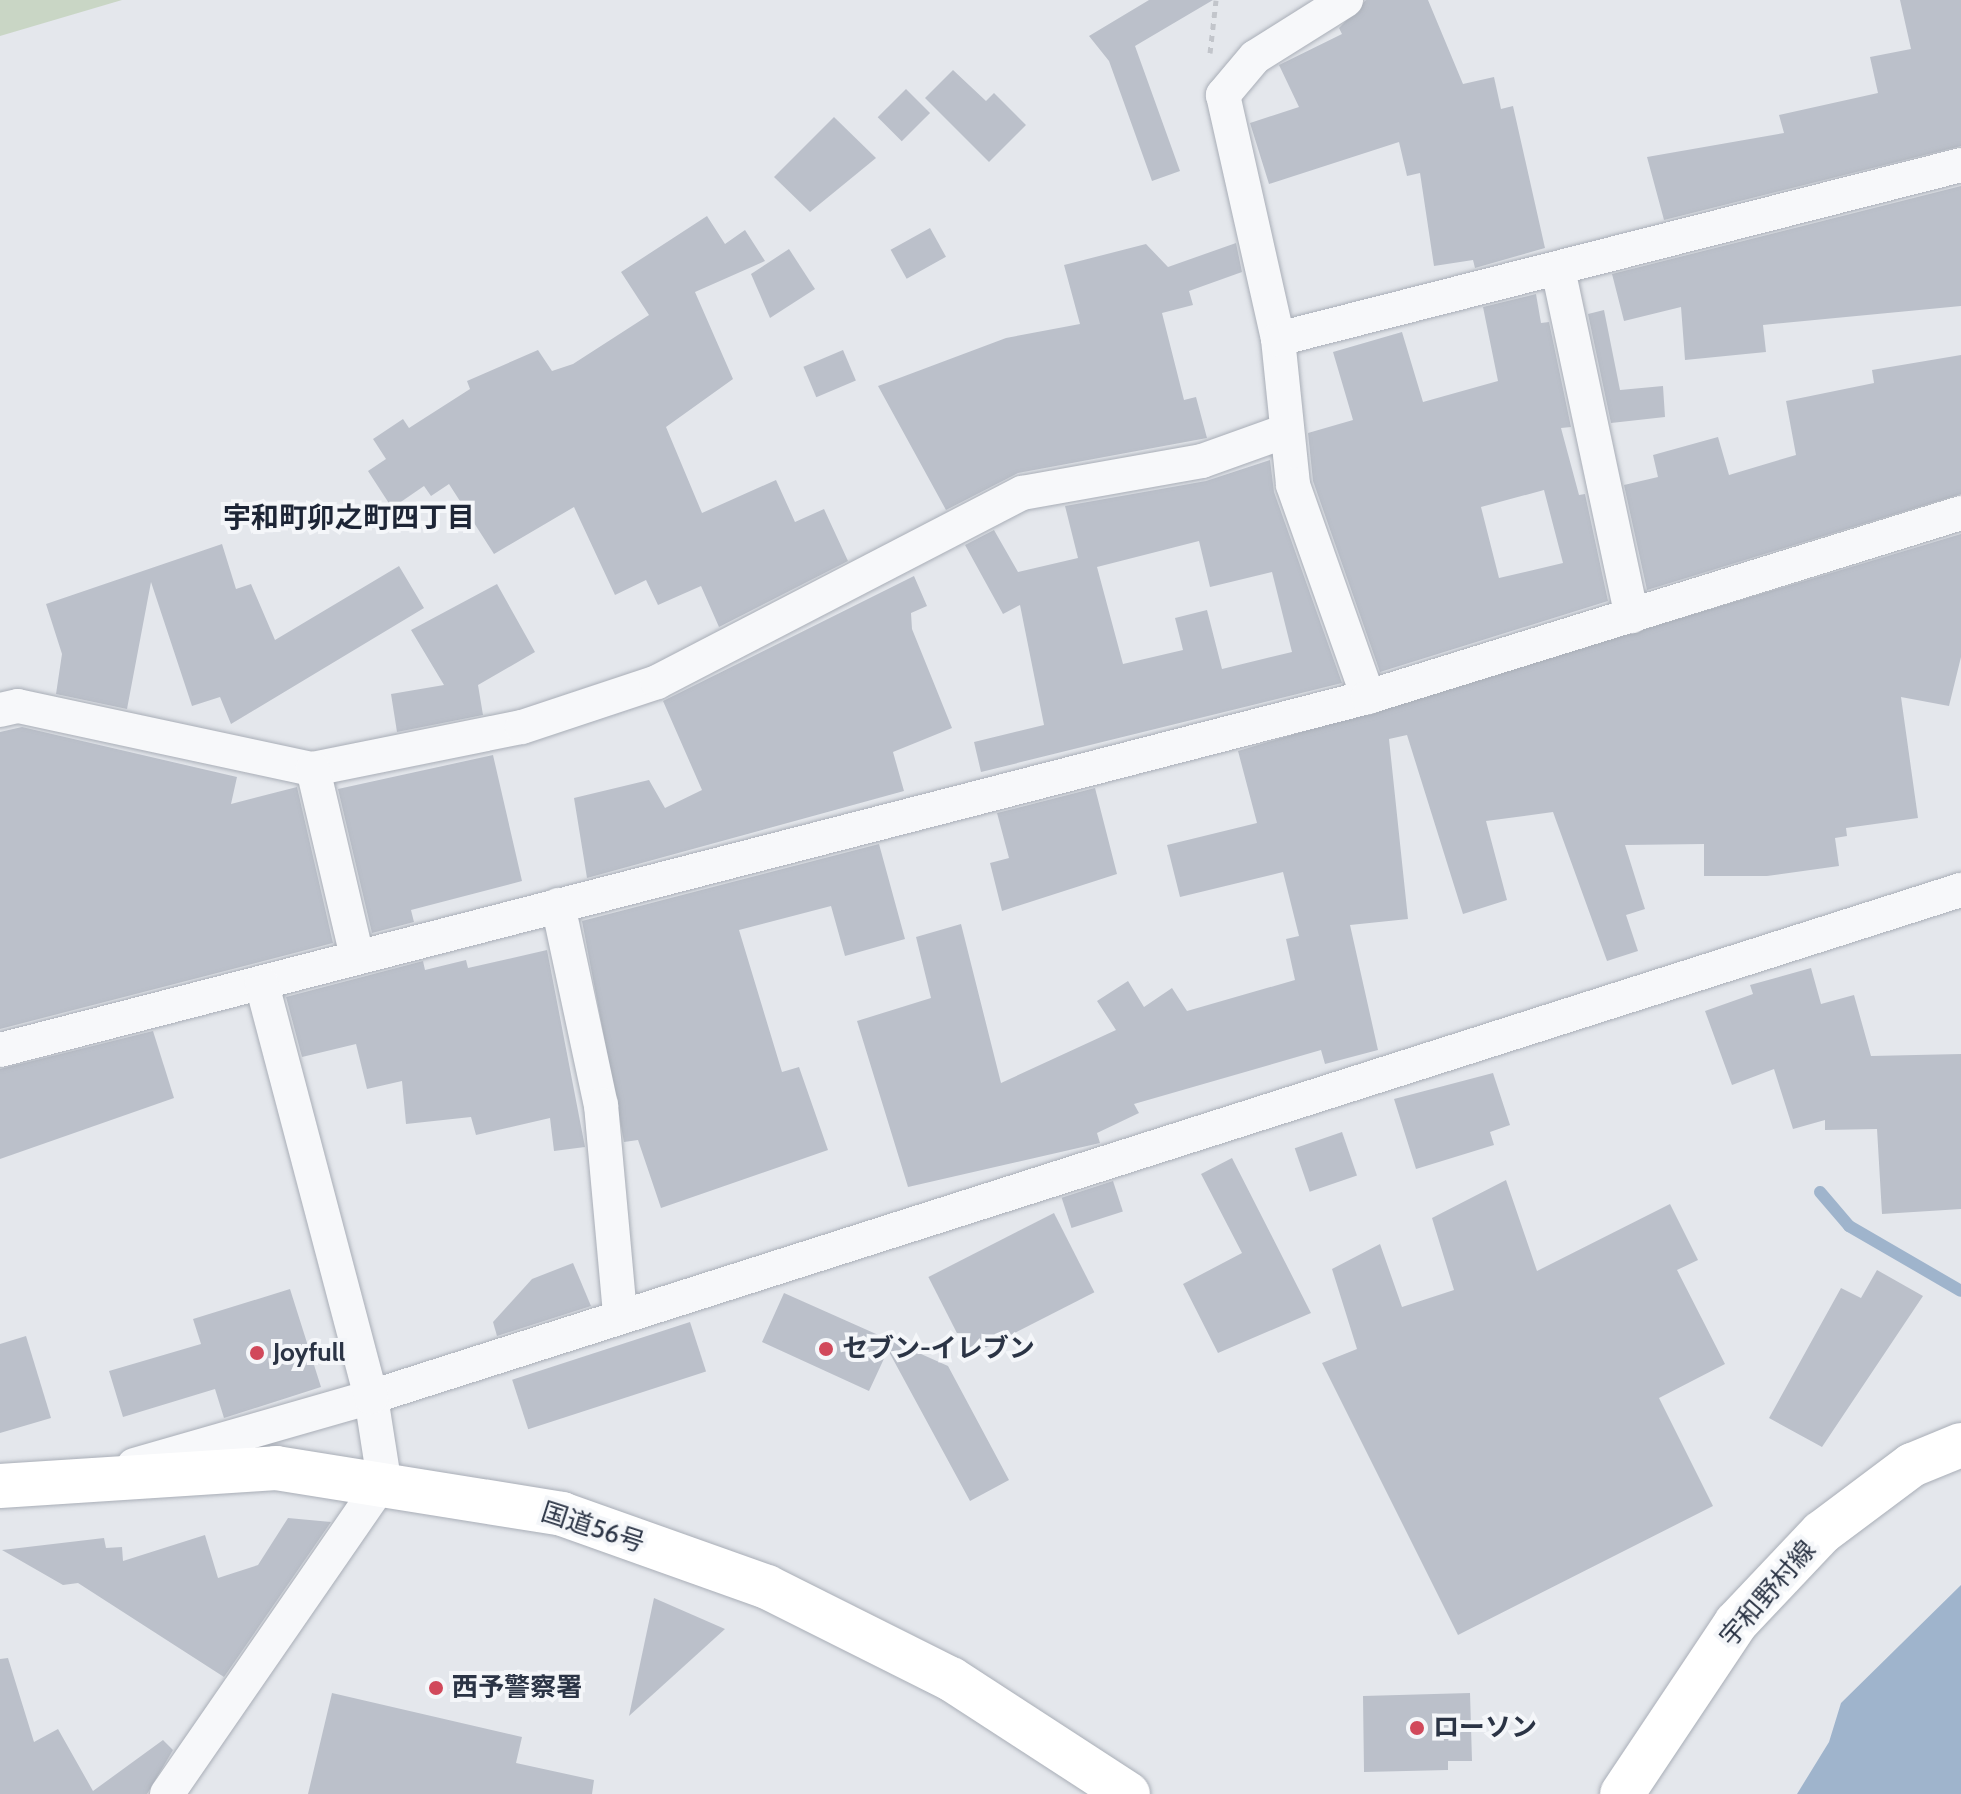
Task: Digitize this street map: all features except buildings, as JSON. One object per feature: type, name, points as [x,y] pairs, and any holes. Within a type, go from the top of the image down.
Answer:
[{"type":"main road","name":"宇和野村線","points":[[1622,1794],[1736,1623],[1821,1533],[1912,1465],[1961,1445]]},
{"type":"main road","name":"国道56号","points":[[0,1486],[99,1475],[276,1468],[384,1480],[562,1514],[767,1587],[951,1679],[1128,1794]]},
{"type":"street","points":[[1346,0],[1255,57],[1223,95],[1278,339],[1283,432],[1293,485],[1368,697]]},
{"type":"street","points":[[1278,339],[1961,165]]},
{"type":"street","points":[[1558,269],[1632,616]]},
{"type":"street","points":[[0,710],[18,706],[313,769],[522,727],[657,682],[1022,493],[1202,461],[1283,432]]},
{"type":"street","points":[[0,1050],[1368,697],[1961,513]]},
{"type":"street","points":[[313,769],[357,957]]},
{"type":"street","points":[[99,1475],[371,1397],[620,1313],[1961,890]]},
{"type":"street","points":[[558,905],[601,1105],[620,1313]]},
{"type":"street","points":[[167,1794],[384,1480],[371,1397],[262,983]]},
{"type":"green space","points":[[0,0],[122,0],[0,36]]},
{"type":"water","points":[[1961,1585],[1961,1794],[1797,1794],[1829,1742],[1841,1703]]},
{"type":"waterway","points":[[1820,1192],[1849,1226],[1961,1291]]},
{"type":"place","name":"セブン-イレブン","points":[[826,1349]]},
{"type":"place","name":"Joyfull","points":[[257,1353]]},
{"type":"place","name":"西予警察署","points":[[436,1688]]},
{"type":"place","name":"ローソン","points":[[1417,1728]]},
{"type":"district","name":"宇和町卯之町四丁目","points":[[349,517]]}]
